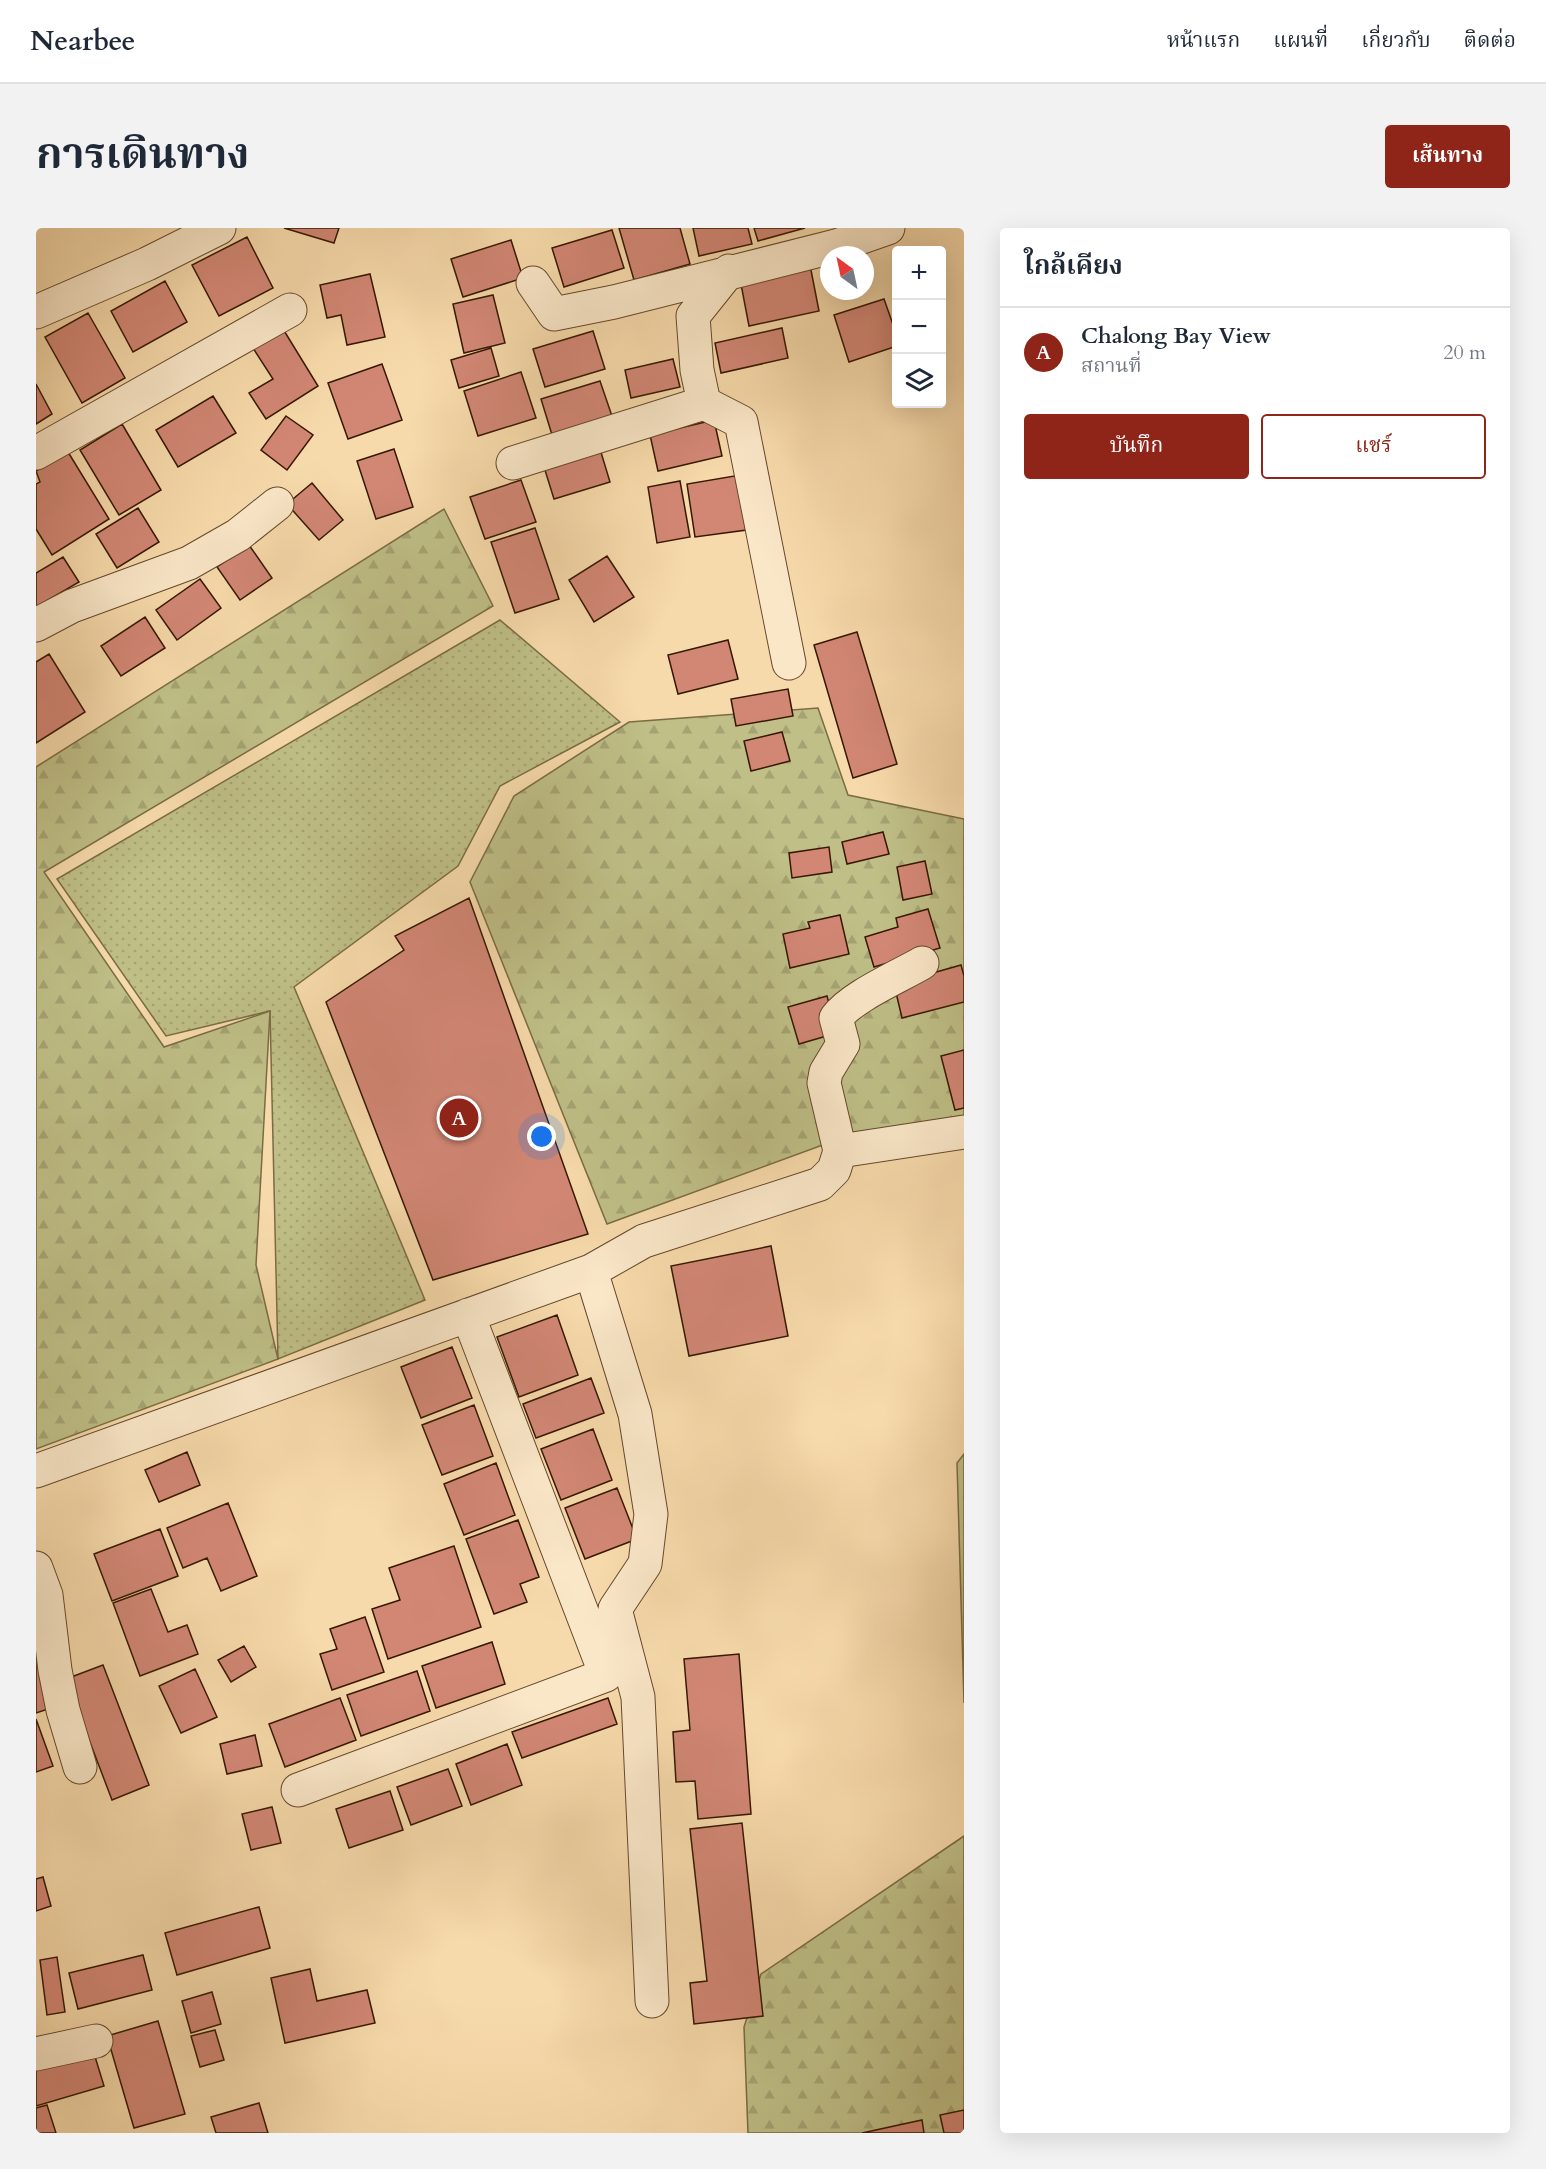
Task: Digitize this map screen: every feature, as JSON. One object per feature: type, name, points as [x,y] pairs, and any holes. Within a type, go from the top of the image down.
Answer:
[{"type":"street","points":[[36,312],[147,264],[219,228]]},
{"type":"street","points":[[533,283],[554,314],[614,302],[836,246],[888,228]]},
{"type":"street","points":[[704,403],[697,370],[693,316],[729,272]]},
{"type":"street","points":[[36,453],[290,310]]},
{"type":"street","points":[[513,463],[704,403],[741,422],[789,663]]},
{"type":"street","points":[[36,625],[72,606],[189,563],[238,535],[277,504]]},
{"type":"street","points":[[36,1471],[591,1271],[644,1241],[820,1184],[834,1170],[840,1151],[824,1083],[826,1072],[843,1044],[836,1018],[852,1003],[922,963]]},
{"type":"street","points":[[840,1151],[964,1132]]},
{"type":"street","points":[[591,1271],[635,1414],[651,1514],[645,1564],[615,1609],[638,1697],[652,2001]]},
{"type":"street","points":[[298,1790],[606,1675],[468,1315]]},
{"type":"street","points":[[36,1568],[46,1595],[55,1670],[63,1710],[80,1767]]},
{"type":"street","points":[[36,2054],[96,2041]]},
{"type":"green space","points":[[444,509],[493,606],[44,872],[164,1047],[270,1011],[256,1265],[278,1359],[36,1449],[36,767]]},
{"type":"green space","points":[[500,620],[620,722],[500,786],[458,866],[294,987],[425,1300],[278,1359],[270,1011],[166,1036],[57,879]]},
{"type":"green space","points":[[818,708],[848,795],[964,819],[964,1137],[828,1143],[607,1224],[470,882],[514,796],[629,722]]},
{"type":"green space","points":[[964,1454],[964,1703],[957,1463]]},
{"type":"green space","points":[[964,1836],[964,2133],[748,2133],[744,2027],[761,1974]]},
{"type":"building","points":[[284,228],[339,228],[334,243]]},
{"type":"building","points":[[619,228],[680,228],[690,264],[634,280]]},
{"type":"building","points":[[693,228],[748,228],[752,244],[699,256]]},
{"type":"building","points":[[754,228],[805,228],[758,241]]},
{"type":"building","points":[[612,230],[624,268],[564,287],[552,248]]},
{"type":"building","points":[[247,237],[273,288],[219,316],[192,265]]},
{"type":"building","points":[[511,240],[523,278],[463,297],[451,259]]},
{"type":"building","points":[[810,265],[819,311],[749,326],[740,279]]},
{"type":"building","points":[[370,274],[385,337],[347,345],[341,315],[327,318],[320,285]]},
{"type":"building","points":[[165,281],[187,322],[133,352],[111,311]]},
{"type":"building","points":[[493,295],[505,343],[464,353],[453,304]]},
{"type":"building","points":[[884,299],[892,322],[892,348],[849,362],[834,315]]},
{"type":"building","points":[[88,313],[125,378],[82,403],[45,337]]},
{"type":"building","points":[[782,328],[788,358],[721,373],[715,343]]},
{"type":"building","points":[[283,329],[318,386],[266,419],[249,393],[273,379],[253,348]]},
{"type":"building","points":[[593,331],[605,369],[545,387],[533,349]]},
{"type":"building","points":[[491,348],[499,376],[459,388],[451,360]]},
{"type":"building","points":[[673,359],[680,387],[631,398],[625,370]]},
{"type":"building","points":[[382,364],[402,420],[348,439],[328,383]]},
{"type":"building","points":[[521,372],[536,418],[478,436],[464,391]]},
{"type":"building","points":[[600,381],[613,419],[553,438],[541,399]]},
{"type":"building","points":[[36,384],[52,414],[36,424]]},
{"type":"building","points":[[213,396],[236,433],[178,467],[156,430]]},
{"type":"building","points":[[286,416],[313,435],[287,470],[261,450]]},
{"type":"building","points":[[714,420],[722,456],[658,471],[650,435]]},
{"type":"building","points":[[122,424],[161,490],[119,515],[80,450]]},
{"type":"building","points":[[394,449],[413,507],[376,519],[357,461]]},
{"type":"building","points":[[600,449],[610,482],[554,499],[544,467]]},
{"type":"building","points":[[68,452],[109,519],[52,555],[36,529],[36,484],[40,482],[36,471]]},
{"type":"building","points":[[746,474],[754,529],[695,537],[687,484]]},
{"type":"building","points":[[521,480],[536,522],[485,539],[470,497]]},
{"type":"building","points":[[680,481],[690,537],[657,543],[648,487]]},
{"type":"building","points":[[312,483],[343,520],[319,540],[287,504]]},
{"type":"building","points":[[138,508],[159,542],[117,568],[96,534]]},
{"type":"building","points":[[535,528],[559,599],[515,613],[491,542]]},
{"type":"building","points":[[249,545],[272,578],[240,600],[217,567]]},
{"type":"building","points":[[607,556],[634,597],[594,622],[569,580]]},
{"type":"building","points":[[63,557],[79,582],[36,607],[36,573]]},
{"type":"building","points":[[200,579],[221,608],[177,640],[156,610]]},
{"type":"building","points":[[145,617],[165,648],[121,676],[101,646]]},
{"type":"building","points":[[857,632],[897,764],[853,778],[814,645]]},
{"type":"building","points":[[728,640],[738,679],[678,694],[668,655]]},
{"type":"building","points":[[49,654],[85,712],[36,743],[36,662]]},
{"type":"building","points":[[788,689],[793,716],[736,726],[731,699]]},
{"type":"building","points":[[782,732],[790,761],[751,771],[744,741]]},
{"type":"building","points":[[883,832],[889,854],[847,864],[842,842]]},
{"type":"building","points":[[829,847],[832,872],[792,878],[789,853]]},
{"type":"building","points":[[925,861],[932,894],[903,900],[897,867]]},
{"type":"building","points":[[469,898],[588,1234],[433,1280],[326,1002],[404,950],[395,936]]},
{"type":"building","points":[[928,909],[940,948],[874,967],[865,937],[898,927],[896,918]]},
{"type":"building","points":[[840,915],[849,954],[790,968],[783,934],[810,928],[808,922]]},
{"type":"building","points":[[961,965],[964,976],[964,1002],[902,1018],[894,984]]},
{"type":"building","points":[[827,996],[837,1033],[799,1044],[788,1007]]},
{"type":"building","points":[[964,1050],[964,1108],[955,1110],[941,1056]]},
{"type":"building","points":[[771,1246],[788,1336],[689,1356],[671,1266]]},
{"type":"building","points":[[557,1315],[578,1375],[519,1397],[497,1337]]},
{"type":"building","points":[[452,1347],[472,1398],[421,1418],[401,1367]]},
{"type":"building","points":[[591,1378],[604,1413],[536,1438],[523,1404]]},
{"type":"building","points":[[474,1405],[493,1456],[442,1475],[422,1425]]},
{"type":"building","points":[[593,1429],[612,1480],[561,1500],[541,1449]]},
{"type":"building","points":[[187,1452],[200,1485],[159,1502],[145,1470]]},
{"type":"building","points":[[496,1463],[515,1515],[464,1535],[444,1484]]},
{"type":"building","points":[[617,1488],[637,1539],[585,1559],[565,1508]]},
{"type":"building","points":[[228,1503],[257,1576],[221,1591],[207,1558],[183,1568],[167,1528]]},
{"type":"building","points":[[518,1520],[539,1577],[520,1584],[527,1602],[494,1614],[466,1539]]},
{"type":"building","points":[[160,1529],[178,1576],[112,1601],[94,1554]]},
{"type":"building","points":[[454,1546],[481,1627],[388,1659],[372,1609],[400,1600],[389,1568]]},
{"type":"building","points":[[151,1589],[168,1632],[187,1625],[198,1654],[140,1676],[113,1603]]},
{"type":"building","points":[[365,1617],[384,1672],[332,1690],[320,1654],[337,1649],[330,1629]]},
{"type":"building","points":[[492,1642],[505,1684],[436,1708],[422,1666]]},
{"type":"building","points":[[244,1646],[256,1667],[231,1682],[218,1660]]},
{"type":"building","points":[[36,1652],[57,1706],[36,1713]]},
{"type":"building","points":[[739,1654],[751,1814],[698,1819],[695,1781],[676,1782],[673,1732],[690,1730],[684,1659]]},
{"type":"building","points":[[103,1665],[149,1785],[112,1800],[66,1679]]},
{"type":"building","points":[[195,1669],[217,1717],[181,1733],[159,1686]]},
{"type":"building","points":[[417,1671],[430,1711],[361,1736],[347,1695]]},
{"type":"building","points":[[340,1698],[356,1740],[285,1767],[269,1724]]},
{"type":"building","points":[[608,1698],[617,1724],[522,1758],[512,1732]]},
{"type":"building","points":[[36,1719],[53,1766],[36,1772]]},
{"type":"building","points":[[255,1735],[262,1766],[227,1774],[220,1744]]},
{"type":"building","points":[[507,1744],[522,1785],[471,1805],[456,1764]]},
{"type":"building","points":[[448,1769],[462,1806],[411,1825],[397,1787]]},
{"type":"building","points":[[390,1791],[403,1830],[349,1848],[336,1809]]},
{"type":"building","points":[[272,1807],[281,1843],[251,1850],[242,1814]]},
{"type":"building","points":[[742,1823],[763,2016],[694,2024],[690,1983],[707,1981],[690,1829]]},
{"type":"building","points":[[43,1877],[51,1906],[36,1911],[36,1879]]},
{"type":"building","points":[[259,1907],[270,1948],[177,1975],[165,1933]]},
{"type":"building","points":[[143,1955],[152,1990],[78,2009],[69,1973]]},
{"type":"building","points":[[57,1957],[65,2012],[47,2015],[40,1960]]},
{"type":"building","points":[[310,1969],[317,2001],[367,1990],[375,2023],[285,2043],[271,1978]]},
{"type":"building","points":[[212,1992],[221,2024],[191,2033],[182,2001]]},
{"type":"building","points":[[158,2021],[185,2114],[134,2128],[107,2036]]},
{"type":"building","points":[[215,2030],[224,2060],[200,2067],[191,2036]]},
{"type":"building","points":[[93,2050],[104,2086],[36,2106],[36,2066]]},
{"type":"building","points":[[259,2103],[268,2133],[216,2133],[211,2117]]},
{"type":"building","points":[[47,2105],[56,2133],[36,2133],[36,2108]]},
{"type":"building","points":[[964,2110],[964,2133],[944,2133],[940,2115]]},
{"type":"building","points":[[922,2120],[924,2133],[862,2133]]},
{"type":"place","name":"Chalong Bay View","points":[[459,1118]]}]
